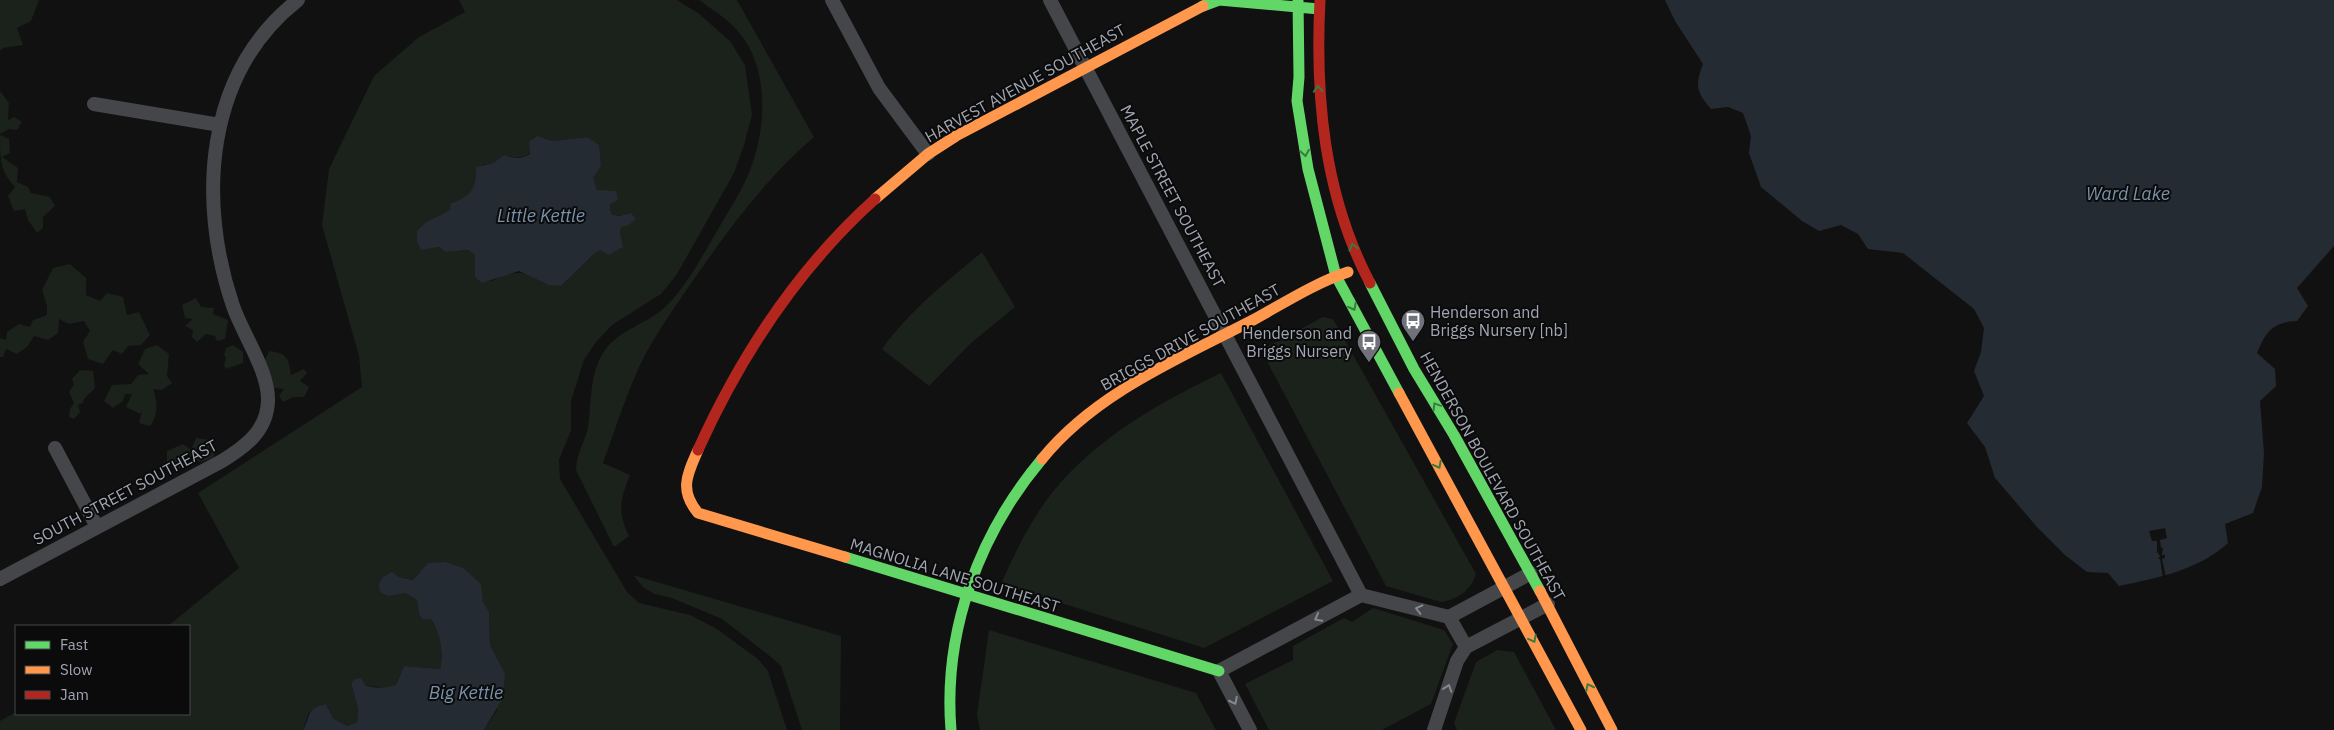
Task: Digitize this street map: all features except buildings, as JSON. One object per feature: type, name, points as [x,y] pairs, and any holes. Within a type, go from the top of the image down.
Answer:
[{"type":"street","points":[[94,104],[220,125],[233,80],[251,48],[273,21],[298,0]]},
{"type":"street","points":[[832,0],[879,88],[928,154]]},
{"type":"street","name":"MAPLE STREET SOUTHEAST","points":[[1050,0],[1227,334],[1361,595]]},
{"type":"street","name":"HARVEST AVENUE SOUTHEAST","points":[[687,500],[686,483],[721,400],[751,346],[787,293],[830,243],[875,198],[928,154],[986,119],[1198,7],[1219,0],[1319,5]]},
{"type":"street","points":[[1298,4],[1299,77],[1297,101],[1308,169],[1330,259],[1336,276],[1581,730]]},
{"type":"street","name":"HENDERSON BOULEVARD SOUTHEAST","points":[[1319,5],[1318,90],[1327,157],[1334,191],[1361,268],[1414,369],[1454,435],[1531,572],[1612,730]]},
{"type":"street","name":"SOUTH STREET SOUTHEAST","points":[[0,579],[241,450],[260,429],[268,408],[267,390],[232,303],[219,248],[214,196],[216,154],[220,125]]},
{"type":"street","name":"BRIGGS DRIVE SOUTHEAST","points":[[950,730],[952,657],[967,594],[983,549],[1007,506],[1028,476],[1064,435],[1113,396],[1141,379],[1336,276],[1361,268]]},
{"type":"street","points":[[55,448],[96,528]]},
{"type":"street","name":"MAGNOLIA LANE SOUTHEAST","points":[[687,500],[698,513],[967,594],[995,605],[1219,671]]},
{"type":"street","points":[[1250,730],[1219,671],[1361,595],[1449,617],[1531,572]]},
{"type":"street","points":[[1434,730],[1457,661],[1466,647],[1548,604]]},
{"type":"street","points":[[1449,617],[1466,647]]},
{"type":"shaded area","points":[[0,0],[39,0],[31,21],[17,28],[23,45],[3,48],[0,51]]},
{"type":"shaded area","points":[[459,0],[677,0],[698,13],[730,41],[745,65],[752,115],[734,173],[677,274],[661,294],[612,325],[596,342],[584,360],[571,401],[571,430],[559,460],[560,479],[627,592],[639,603],[690,615],[717,629],[758,659],[768,671],[787,730],[484,730],[497,710],[495,656],[490,645],[489,613],[482,602],[481,584],[420,572],[413,580],[399,577],[405,593],[417,600],[419,614],[422,619],[431,619],[437,630],[441,649],[440,669],[404,666],[396,685],[384,688],[351,683],[358,709],[357,722],[347,726],[333,718],[326,704],[309,712],[303,730],[0,730],[0,721],[15,713],[15,715],[190,715],[190,625],[169,625],[239,568],[198,493],[362,387],[359,356],[322,225],[329,169],[374,76],[419,37],[465,12]],"holes":[[[587,137],[601,166],[592,178],[597,190],[610,204],[611,214],[619,216],[631,213],[621,226],[620,233],[594,254],[561,286],[535,276],[519,273],[502,276],[492,281],[475,277],[475,255],[468,250],[445,252],[439,247],[421,249],[440,216],[451,210],[451,203],[465,197],[472,189],[482,165],[493,163],[504,155],[518,158],[523,157],[531,152],[544,138],[553,141]]]},
{"type":"shaded area","points":[[699,0],[737,0],[814,137],[796,153],[748,205],[672,312],[652,342],[641,363],[603,463],[630,475],[621,506],[625,527],[629,536],[614,547],[576,470],[577,459],[588,427],[596,368],[605,350],[611,343],[659,312],[674,298],[687,280],[745,182],[759,138],[762,98],[755,60],[747,43],[735,28]]},
{"type":"shaded area","points":[[0,91],[9,103],[8,120],[14,117],[22,122],[17,130],[9,129],[0,134]]},
{"type":"shaded area","points":[[0,135],[9,139],[10,153],[2,157],[18,168],[17,182],[28,187],[31,193],[50,197],[55,206],[43,217],[43,228],[37,233],[28,220],[25,209],[14,211],[8,196],[15,187],[6,176],[2,164]]},
{"type":"shaded area","points":[[982,252],[1015,307],[970,344],[929,386],[882,349],[916,309]]},
{"type":"shaded area","points":[[70,264],[86,278],[86,295],[100,301],[107,293],[123,297],[127,315],[139,312],[150,335],[141,345],[128,346],[122,354],[113,350],[103,364],[88,359],[83,342],[90,331],[84,321],[69,324],[59,319],[58,333],[48,340],[34,336],[27,347],[17,354],[6,349],[3,357],[0,357],[0,338],[6,340],[7,332],[19,324],[30,327],[33,320],[47,315],[47,306],[42,290],[53,268]]},
{"type":"shaded area","points":[[196,298],[201,307],[214,308],[213,314],[228,320],[225,339],[217,341],[215,336],[206,334],[197,342],[192,337],[193,330],[185,326],[193,319],[185,318],[182,305]]},
{"type":"shaded area","points":[[1323,317],[1333,319],[1476,574],[1467,590],[1453,599],[1441,602],[1386,586],[1261,350]]},
{"type":"shaded area","points":[[157,345],[169,354],[167,376],[172,383],[162,390],[153,389],[156,398],[156,408],[155,418],[150,426],[139,423],[142,410],[140,414],[126,407],[132,394],[125,394],[123,401],[113,408],[104,401],[112,385],[131,384],[138,375],[149,374],[138,364],[145,349]]},
{"type":"shaded area","points":[[233,345],[243,352],[243,363],[226,369],[224,365],[226,358],[224,355],[226,348]]},
{"type":"shaded area","points":[[269,351],[286,357],[291,375],[304,369],[307,373],[300,381],[309,387],[304,397],[294,397],[283,402],[279,396],[284,389],[273,388],[265,360]]},
{"type":"shaded area","points":[[80,370],[93,371],[95,388],[84,399],[83,403],[78,405],[80,412],[74,419],[69,417],[70,409],[74,403],[69,392],[74,384],[72,379]]},
{"type":"shaded area","points":[[1221,373],[1333,581],[1204,648],[1001,584],[1020,544],[1043,505],[1078,464],[1116,433],[1156,407]]},
{"type":"shaded area","points":[[196,438],[210,440],[215,450],[214,457],[202,462],[190,459],[186,466],[176,469],[167,462],[167,451],[183,444],[191,450]]},
{"type":"shaded area","points":[[633,575],[841,636],[840,730],[802,730],[781,666],[722,619],[672,598],[655,594],[644,588]]},
{"type":"shaded area","points":[[1373,608],[1444,630],[1453,644],[1431,704],[1382,730],[1269,730],[1245,684],[1293,660],[1293,646],[1344,618],[1352,622]]},
{"type":"shaded area","points":[[989,630],[1196,693],[1216,730],[980,730],[977,715]]},
{"type":"shaded area","points":[[1497,650],[1514,652],[1556,730],[1457,730],[1454,723],[1476,662]]},
{"type":"water","name":"Ward Lake","points":[[1665,0],[2334,0],[2334,246],[2297,288],[2308,306],[2297,321],[2282,323],[2271,329],[2257,353],[2275,369],[2276,386],[2260,401],[2264,453],[2262,487],[2253,513],[2225,524],[2228,543],[2204,560],[2177,572],[2119,586],[2108,573],[2087,572],[2065,555],[2037,527],[1995,478],[1985,447],[1967,423],[1984,396],[1974,371],[1981,352],[1984,328],[1974,309],[1903,253],[1868,249],[1858,234],[1841,225],[1819,231],[1802,221],[1761,187],[1749,153],[1751,136],[1743,113],[1728,107],[1711,109],[1702,98],[1698,83],[1703,64],[1675,21]]},
{"type":"water","name":"Little Kettle","points":[[537,136],[553,141],[587,137],[599,145],[601,166],[593,178],[597,190],[616,191],[618,200],[610,204],[611,214],[619,216],[631,213],[636,219],[629,225],[621,227],[620,233],[623,247],[609,255],[600,250],[561,286],[549,285],[519,271],[482,283],[475,277],[475,255],[468,250],[445,252],[439,247],[421,250],[417,242],[417,231],[425,223],[450,210],[451,203],[458,201],[468,194],[474,186],[476,167],[493,163],[504,155],[517,158],[530,154],[529,142]]},
{"type":"water","name":"Big Kettle","points":[[445,562],[463,568],[481,584],[483,602],[489,612],[490,645],[505,674],[503,698],[484,730],[303,730],[312,710],[326,704],[333,718],[347,726],[357,722],[358,709],[351,683],[355,679],[361,678],[365,685],[377,688],[396,685],[404,666],[440,669],[442,656],[440,643],[437,630],[431,619],[422,619],[419,614],[417,600],[405,593],[388,596],[380,592],[379,584],[383,577],[392,572],[399,577],[413,580],[428,563]]},
{"type":"pier","points":[[2165,528],[2167,538],[2160,540],[2161,548],[2163,548],[2162,555],[2165,555],[2165,558],[2162,559],[2166,577],[2163,578],[2160,559],[2158,559],[2160,556],[2157,552],[2157,541],[2152,541],[2149,531]]},
{"type":"traffic: fast","points":[[1203,6],[1219,0],[1319,9]]},
{"type":"traffic: fast","points":[[1298,0],[1299,77],[1297,101],[1308,169],[1336,276],[1399,393]]},
{"type":"traffic: fast","points":[[1370,283],[1414,369],[1454,435],[1540,591]]},
{"type":"traffic: fast","points":[[951,730],[950,693],[953,656],[970,586],[983,552],[1000,519],[1042,459]]},
{"type":"traffic: fast","points":[[845,557],[1219,671]]},
{"type":"traffic: slow","points":[[875,199],[928,154],[956,136],[1203,6]]},
{"type":"traffic: slow","points":[[1042,459],[1063,436],[1087,415],[1140,379],[1312,288],[1348,272]]},
{"type":"traffic: slow","points":[[1399,393],[1581,730]]},
{"type":"traffic: slow","points":[[698,450],[687,482],[688,497],[698,513],[845,557]]},
{"type":"traffic: slow","points":[[1540,591],[1612,730]]},
{"type":"traffic: jam","points":[[1320,0],[1319,73],[1326,145],[1342,215],[1354,250],[1370,283]]},
{"type":"traffic: jam","points":[[698,450],[733,381],[773,315],[820,254],[875,199]]},
{"type":"place","name":"Henderson and Briggs Nursery [nb]","points":[[1413,342]]},
{"type":"place","name":"Henderson and Briggs Nursery","points":[[1369,363]]}]
